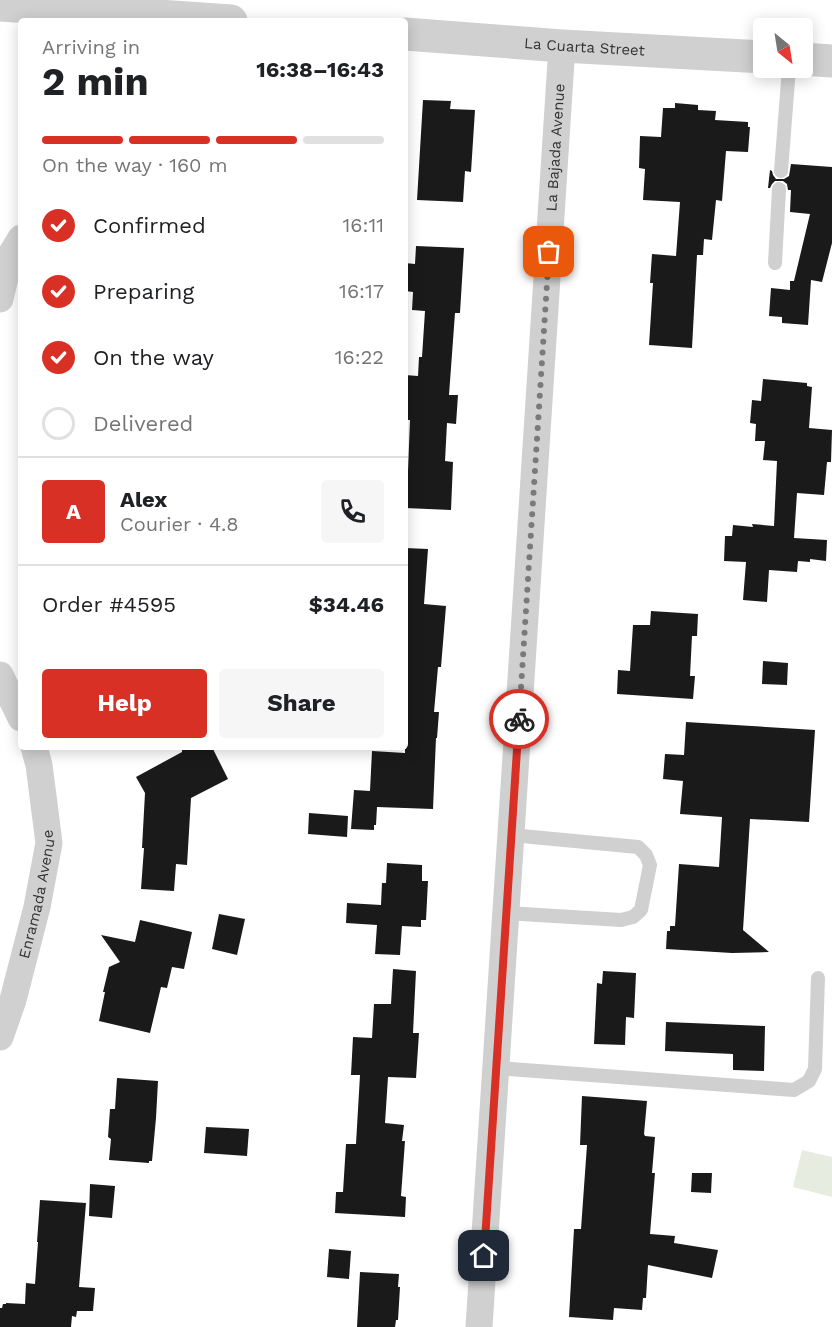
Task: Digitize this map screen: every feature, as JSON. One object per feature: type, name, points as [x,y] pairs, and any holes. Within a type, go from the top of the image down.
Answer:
[{"type":"street","points":[[0,5],[152,12],[205,18]]},
{"type":"street","name":"La Cuarta Street","points":[[408,34],[562,46],[753,56]]},
{"type":"street","name":"La Bajada Avenue","points":[[479,1327],[562,46]]},
{"type":"street","points":[[813,60],[832,61]]},
{"type":"street","points":[[0,299],[10,256],[18,243]]},
{"type":"street","points":[[0,675],[18,712]]},
{"type":"street","name":"Enramada Avenue","points":[[0,1037],[13,1000],[37,907],[49,843],[39,765],[35,750]]},
{"type":"lane","points":[[781,171],[788,78]]},
{"type":"lane","points":[[775,263],[779,189]]},
{"type":"lane","points":[[506,913],[621,920],[633,917],[642,910],[650,865],[646,855],[638,847],[511,835]]},
{"type":"lane","points":[[496,1068],[794,1090],[809,1080],[815,1069],[818,978]]},
{"type":"shaded area","points":[[802,1150],[832,1157],[832,1197],[793,1187]]},
{"type":"building","points":[[423,100],[451,101],[450,109],[475,110],[471,172],[465,171],[463,202],[417,200]]},
{"type":"building","points":[[675,103],[698,105],[698,110],[716,111],[715,120],[748,122],[748,127],[750,127],[748,152],[726,151],[722,201],[716,200],[712,240],[704,239],[703,255],[697,255],[692,348],[649,345],[653,283],[650,283],[652,254],[676,256],[680,202],[643,200],[645,169],[639,168],[640,136],[661,137],[663,108],[675,108]]},
{"type":"building","points":[[791,164],[832,167],[832,243],[822,282],[811,280],[808,325],[782,323],[782,317],[769,316],[771,288],[790,290],[790,281],[794,281],[810,214],[790,212],[791,190],[788,190],[787,184],[783,181],[775,181],[768,188],[770,170],[776,179],[784,179],[789,176]]},
{"type":"building","points":[[416,246],[464,248],[460,313],[455,313],[449,395],[458,395],[456,424],[447,423],[445,461],[453,462],[451,510],[408,508],[410,420],[408,420],[408,375],[418,376],[419,357],[422,357],[425,311],[412,310],[413,292],[408,291],[408,263],[415,264]]},
{"type":"building","points":[[763,379],[807,383],[807,386],[812,387],[809,428],[832,430],[831,462],[827,462],[824,495],[797,493],[794,538],[827,540],[826,561],[810,559],[810,562],[798,561],[797,572],[769,570],[767,602],[743,600],[746,562],[724,561],[725,536],[732,536],[733,525],[774,526],[777,461],[763,460],[765,441],[755,441],[756,424],[750,423],[752,400],[761,401]]},
{"type":"building","points":[[408,548],[428,549],[424,604],[446,606],[441,667],[438,667],[434,712],[439,712],[433,809],[377,807],[374,830],[351,829],[354,790],[370,791],[372,751],[405,753],[405,750],[408,750]]},
{"type":"building","points":[[651,611],[698,614],[697,636],[692,636],[690,676],[695,676],[693,699],[617,694],[618,670],[630,671],[633,625],[650,625]]},
{"type":"building","points":[[763,661],[788,663],[787,685],[762,684]]},
{"type":"building","points":[[686,722],[815,730],[809,822],[750,819],[743,930],[769,952],[732,953],[666,949],[667,931],[670,931],[670,926],[675,926],[679,864],[719,867],[722,817],[680,814],[683,781],[663,779],[665,754],[684,755]]},
{"type":"building","points":[[182,750],[214,750],[228,779],[191,798],[187,865],[176,864],[174,891],[141,889],[145,793],[136,777]]},
{"type":"building","points":[[309,813],[348,816],[347,837],[308,834]]},
{"type":"building","points":[[387,863],[422,865],[422,881],[428,881],[426,920],[421,920],[421,927],[402,926],[400,955],[375,954],[377,925],[346,923],[347,903],[381,905],[382,883],[386,883]]},
{"type":"building","points":[[219,914],[245,919],[237,955],[212,949]]},
{"type":"building","points":[[140,920],[192,932],[184,969],[172,967],[167,988],[161,987],[150,1033],[99,1021],[109,967],[120,962],[101,935],[135,942]]},
{"type":"building","points":[[393,969],[416,971],[413,1033],[419,1033],[416,1078],[388,1077],[385,1123],[404,1125],[401,1196],[406,1197],[405,1217],[335,1213],[336,1192],[343,1192],[346,1144],[356,1144],[360,1075],[351,1075],[353,1037],[372,1038],[374,1004],[391,1004]]},
{"type":"building","points":[[603,971],[636,973],[634,1018],[626,1017],[625,1045],[594,1044],[597,983],[602,984]]},
{"type":"building","points":[[666,1022],[765,1026],[764,1071],[733,1070],[733,1054],[665,1051]]},
{"type":"building","points":[[117,1078],[158,1081],[152,1161],[149,1163],[109,1160],[110,1109],[115,1109]]},
{"type":"building","points":[[582,1096],[647,1101],[644,1134],[655,1137],[652,1173],[655,1173],[650,1234],[675,1236],[674,1243],[718,1250],[712,1278],[648,1265],[646,1298],[643,1298],[642,1310],[614,1308],[613,1320],[569,1317],[574,1229],[581,1229],[587,1145],[580,1145]]},
{"type":"building","points":[[206,1127],[249,1129],[247,1156],[204,1153]]},
{"type":"building","points":[[692,1173],[712,1173],[711,1193],[691,1192]]},
{"type":"building","points":[[90,1184],[115,1186],[112,1218],[89,1216]]},
{"type":"building","points":[[40,1200],[86,1203],[79,1287],[95,1288],[93,1311],[77,1311],[76,1317],[72,1316],[71,1327],[0,1327],[0,1308],[3,1304],[25,1304],[26,1283],[35,1284]]},
{"type":"building","points":[[329,1249],[351,1251],[349,1279],[327,1277]]},
{"type":"building","points":[[360,1272],[399,1274],[398,1320],[396,1320],[395,1327],[357,1327]]},
{"type":"way so far","points":[[519,719],[549,252]]},
{"type":"route","points":[[484,1256],[519,719]]}]
